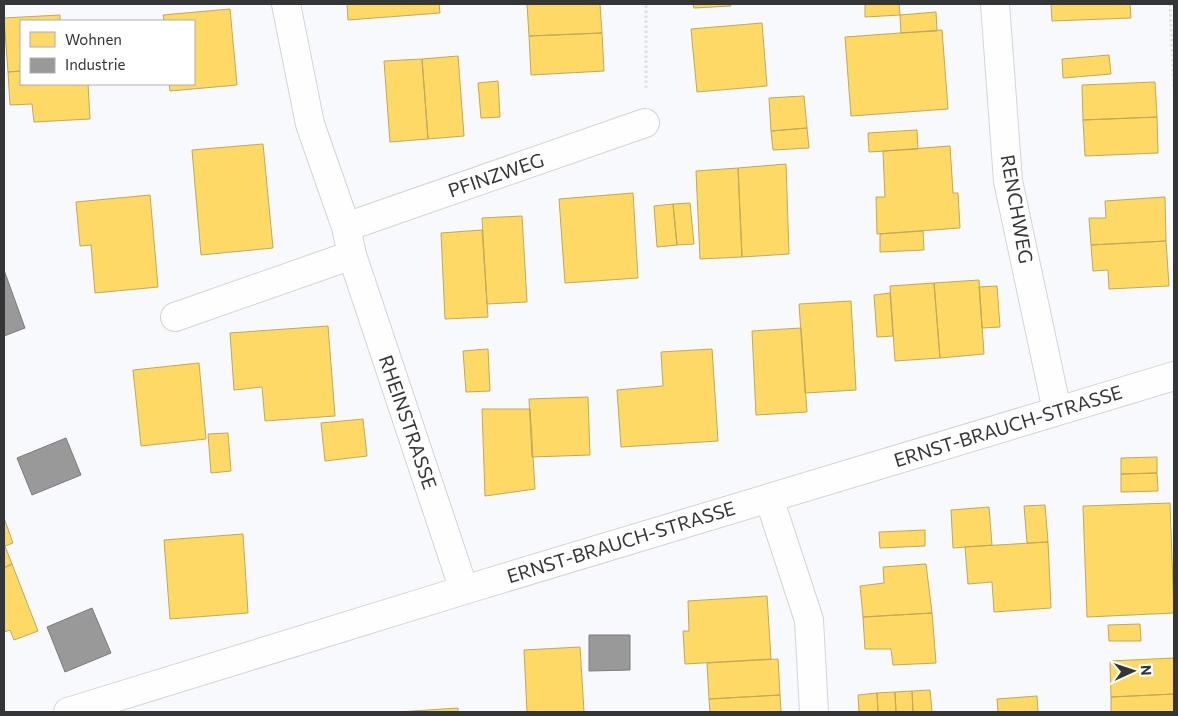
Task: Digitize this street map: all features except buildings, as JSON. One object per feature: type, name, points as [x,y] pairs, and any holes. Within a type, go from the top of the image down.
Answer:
[{"type":"street","name":"RHEINSTRASSE","points":[[286,4],[310,124],[346,227],[352,255],[464,590]]},
{"type":"street","name":"RENCHWEG","points":[[995,4],[1008,181],[1058,411]]},
{"type":"street","name":"PFINZWEG","points":[[346,227],[645,122]]},
{"type":"street","points":[[175,318],[352,255]]},
{"type":"street","name":"ERNST-BRAUCH-STRASSE","points":[[68,712],[464,590],[1174,376]]},
{"type":"street","points":[[769,498],[809,620],[814,712]]},
{"type":"path","points":[[645,122],[646,4]]},
{"type":"path","points":[[1170,4],[1174,90]]}]
